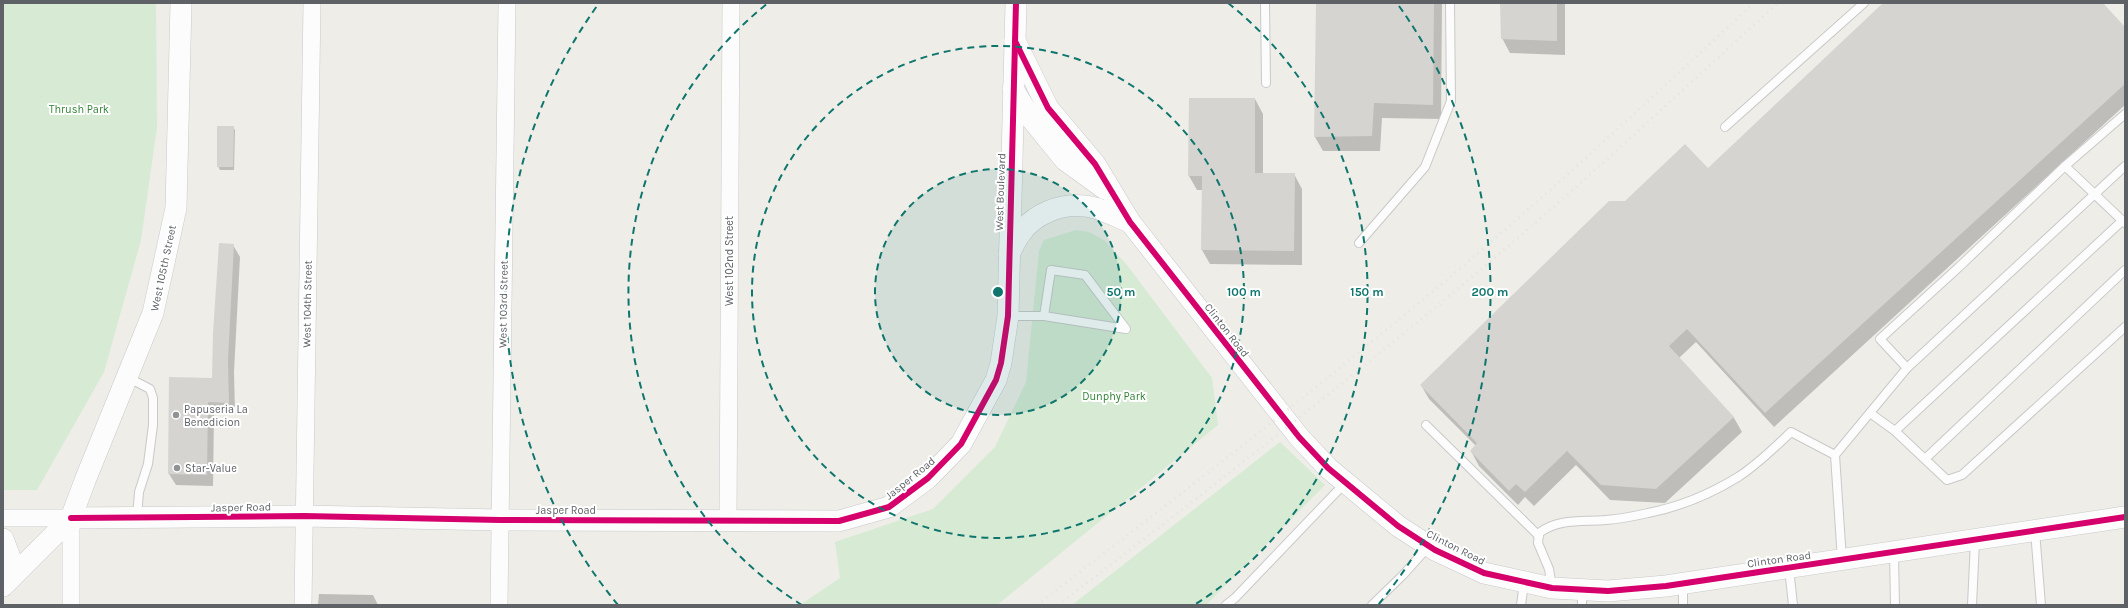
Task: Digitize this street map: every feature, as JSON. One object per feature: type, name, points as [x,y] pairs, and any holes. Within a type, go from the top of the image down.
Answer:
[{"type":"street","name":"West 105th Street","points":[[71,518],[153,313],[176,208],[181,3]]},
{"type":"street","name":"West 104th Street","points":[[303,605],[312,3]]},
{"type":"street","name":"West 103rd Street","points":[[499,605],[507,3]]},
{"type":"street","name":"West 102nd Street","points":[[728,520],[731,3]]},
{"type":"street","name":"West Boulevard","points":[[996,380],[1001,363],[1008,316],[1008,254],[1016,3]]},
{"type":"street","name":"Clinton Road","points":[[1015,41],[1039,112],[1066,160],[1111,193],[1130,222],[1279,413],[1328,468],[1398,526],[1429,546],[1484,573],[1552,588],[1582,597],[1608,591],[1683,583],[1788,568],[2125,517]]},
{"type":"street","name":"Clinton Road","points":[[1013,89],[1039,112]]},
{"type":"street","points":[[1008,254],[1021,232],[1035,219],[1048,211],[1066,206],[1084,206],[1104,211],[1130,222]]},
{"type":"street","name":"Jasper Road","points":[[3,518],[304,516],[500,520],[838,521],[889,507],[933,473],[961,444],[996,380]]},
{"type":"street","points":[[7,582],[71,518]]},
{"type":"street","points":[[71,518],[71,605]]},
{"type":"street","points":[[3,538],[12,563],[7,582]]},
{"type":"lane","points":[[1265,3],[1266,83]]},
{"type":"lane","points":[[1359,243],[1425,167],[1451,102],[1450,3]]},
{"type":"lane","points":[[1725,127],[1864,3]]},
{"type":"lane","points":[[1907,368],[1880,339],[1959,268],[2065,166],[2125,114]]},
{"type":"lane","points":[[1895,431],[2124,222],[2065,166]]},
{"type":"lane","points":[[1842,560],[1835,455],[1907,368],[2125,166]]},
{"type":"lane","points":[[1008,316],[1044,316],[1126,329],[1085,275],[1051,270],[1044,316]]},
{"type":"lane","points":[[1924,459],[2125,270]]},
{"type":"lane","points":[[1870,413],[1895,431],[1947,480],[1962,475],[2125,327]]},
{"type":"lane","points":[[127,377],[150,389],[153,398],[152,432],[148,464],[138,492],[137,518]]},
{"type":"lane","points":[[1426,425],[1539,536]]},
{"type":"lane","points":[[1552,588],[1549,569],[1538,543],[1539,533],[1546,528],[1573,520],[1606,520],[1649,513],[1712,491],[1739,476],[1791,432],[1835,455]]},
{"type":"lane","points":[[1226,605],[1346,483]]},
{"type":"lane","points":[[2035,531],[2041,605]]},
{"type":"lane","points":[[1972,605],[1975,540]]},
{"type":"lane","points":[[1372,605],[1403,575],[1429,546]]},
{"type":"lane","points":[[1894,552],[1894,605]]},
{"type":"lane","points":[[1788,568],[1793,605]]},
{"type":"lane","points":[[1521,605],[1524,582]]},
{"type":"lane","points":[[1683,583],[1683,605]]},
{"type":"green space","name":"Thrush Park","points":[[3,3],[156,3],[157,127],[141,240],[104,372],[37,490],[3,490]]},
{"type":"green space","name":"Dunphy Park","points":[[1076,230],[1089,232],[1104,240],[1127,265],[1212,378],[1218,425],[997,605],[800,605],[840,578],[835,542],[933,509],[995,447],[1026,382],[1039,251],[1044,240]]},
{"type":"green space","points":[[1280,442],[1325,485],[1206,605],[1072,605]]},
{"type":"building","points":[[1316,3],[1434,3],[1433,105],[1374,103],[1372,136],[1314,137]]},
{"type":"building","points":[[1500,3],[1557,3],[1557,41],[1501,39]]},
{"type":"building","points":[[1883,3],[2103,3],[2125,27],[2125,84],[1765,413],[1687,329],[1669,346],[1734,417],[1656,489],[1601,485],[1567,451],[1525,492],[1516,484],[1509,491],[1470,451],[1477,443],[1420,385],[1609,201],[1625,201],[1685,144],[1708,168]]},
{"type":"building","points":[[1189,98],[1255,98],[1255,173],[1295,173],[1294,251],[1201,250],[1202,176],[1188,176]]},
{"type":"building","points":[[217,126],[234,126],[233,167],[217,167]]},
{"type":"building","points":[[219,243],[234,244],[228,360],[229,403],[208,402],[207,475],[168,474],[169,377],[212,378],[213,333]]},
{"type":"railway","points":[[1037,605],[1199,480],[1412,309],[1574,169],[1754,3]]},
{"type":"railway","points":[[1058,605],[1267,443],[1472,277],[1588,176],[1778,3]]},
{"type":"cycle path","points":[[71,518],[304,516],[500,520],[839,521],[889,507],[928,478],[961,444],[996,380],[1001,363],[1008,316],[1016,3]]},
{"type":"cycle path","points":[[1015,41],[1048,108],[1095,164],[1130,222],[1299,437],[1328,468],[1398,526],[1435,550],[1484,573],[1552,588],[1608,591],[1666,586],[2125,517]]},
{"type":"place","name":"Papuseria La Benedicion","points":[[176,415]]},
{"type":"place","name":"Star-Value","points":[[177,468]]}]
